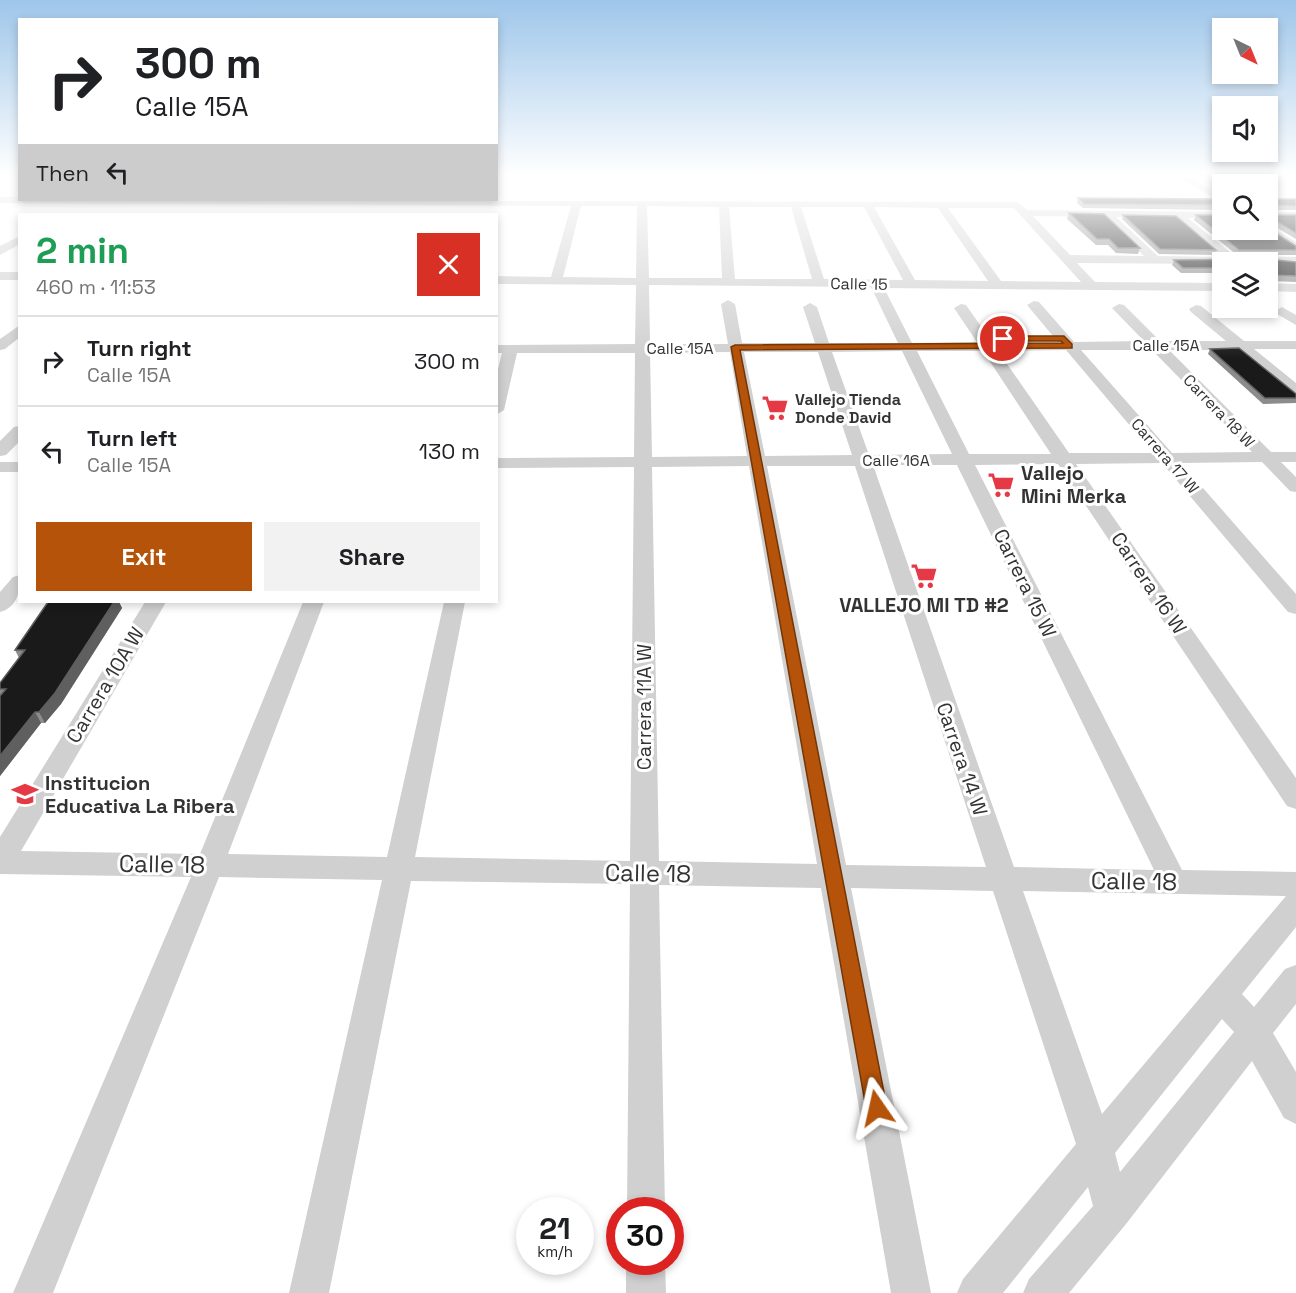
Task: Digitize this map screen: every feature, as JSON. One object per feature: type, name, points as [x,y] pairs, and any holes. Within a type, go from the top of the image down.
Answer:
[{"type":"street","points":[[556,281],[568,237]]},
{"type":"street","name":"Carrera 11A W","points":[[642,237],[646,1197]]},
{"type":"street","points":[[725,237],[728,293],[735,344],[911,1293]]},
{"type":"street","points":[[805,237],[819,283]]},
{"type":"street","points":[[885,237],[911,284]]},
{"type":"street","points":[[964,237],[997,285]]},
{"type":"street","points":[[1047,237],[1092,286]]},
{"type":"street","points":[[1131,237],[1154,259]]},
{"type":"street","points":[[1205,237],[1223,252]]},
{"type":"street","points":[[1282,237],[1296,247]]},
{"type":"street","points":[[0,251],[18,239]]},
{"type":"street","points":[[1066,259],[1212,260]]},
{"type":"street","points":[[1278,261],[1296,261]]},
{"type":"street","points":[[0,276],[18,276]]},
{"type":"street","name":"Calle 15","points":[[498,280],[643,282],[728,293],[819,283],[1212,287]]},
{"type":"street","name":"Carrera 15 W","points":[[876,284],[1174,882]]},
{"type":"street","points":[[1278,287],[1296,288]]},
{"type":"street","name":"Carrera 17 W","points":[[1034,305],[1296,607]]},
{"type":"street","name":"Carrera 14 W","points":[[810,308],[1002,879],[1095,1147],[1113,1211]]},
{"type":"street","name":"Carrera 16 W","points":[[961,308],[1296,799]]},
{"type":"street","name":"Carrera 18 W","points":[[1119,308],[1296,487]]},
{"type":"street","points":[[1196,309],[1296,391]]},
{"type":"street","points":[[1282,311],[1296,321]]},
{"type":"street","points":[[1,346],[18,331]]},
{"type":"street","name":"Calle 15A","points":[[498,341],[533,345],[1152,342],[1296,338]]},
{"type":"street","name":"Calle 15A","points":[[1236,341],[1296,345]]},
{"type":"street","points":[[1,346],[18,343]]},
{"type":"street","name":"Calle 15A","points":[[504,349],[533,345]]},
{"type":"street","points":[[1,346],[18,350]]},
{"type":"street","points":[[498,395],[504,349]]},
{"type":"street","points":[[0,451],[18,433]]},
{"type":"street","name":"Calle 16A","points":[[498,463],[1296,457]]},
{"type":"street","points":[[0,467],[18,467]]},
{"type":"street","points":[[0,605],[18,583]]},
{"type":"street","name":"Carrera 10A W","points":[[0,862],[154,603]]},
{"type":"street","points":[[33,1293],[210,865],[314,603]]},
{"type":"street","points":[[309,1293],[455,603]]},
{"type":"street","name":"Calle 18","points":[[0,862],[1296,884]]},
{"type":"street","points":[[977,1293],[1296,905]]},
{"type":"street","points":[[1043,1293],[1113,1211],[1296,979]]},
{"type":"street","points":[[1223,996],[1255,1033],[1296,1107]]},
{"type":"street","points":[[646,1275],[646,1293]]},
{"type":"building","points":[[1095,237],[1129,237],[1140,248],[1118,248],[1109,239]]},
{"type":"building","points":[[1147,237],[1201,237],[1216,250],[1160,249]]},
{"type":"building","points":[[1278,237],[1283,237],[1296,246],[1296,250],[1239,250],[1227,240],[1278,240]]},
{"type":"building","points":[[1174,260],[1212,260],[1212,268],[1183,268]]},
{"type":"building","points":[[1278,260],[1296,262],[1296,276],[1278,275]]},
{"type":"building","points":[[1239,348],[1296,394],[1296,398],[1265,398],[1210,349]]},
{"type":"building","points":[[47,603],[113,603],[55,693],[39,712],[35,712],[0,756],[0,696],[6,689],[0,689],[0,683],[25,650],[15,650]]},
{"type":"place","name":"Vallejo Tienda Donde David","points":[[775,408]]},
{"type":"place","name":"Vallejo Mini Merka","points":[[1001,485]]},
{"type":"place","name":"VALLEJO MI TD #2","points":[[924,576]]},
{"type":"place","name":"Institucion Educativa La Ribera","points":[[25,794]]},
{"type":"route","points":[[877,1108],[735,347],[1069,346],[1064,339],[1003,339]]}]
